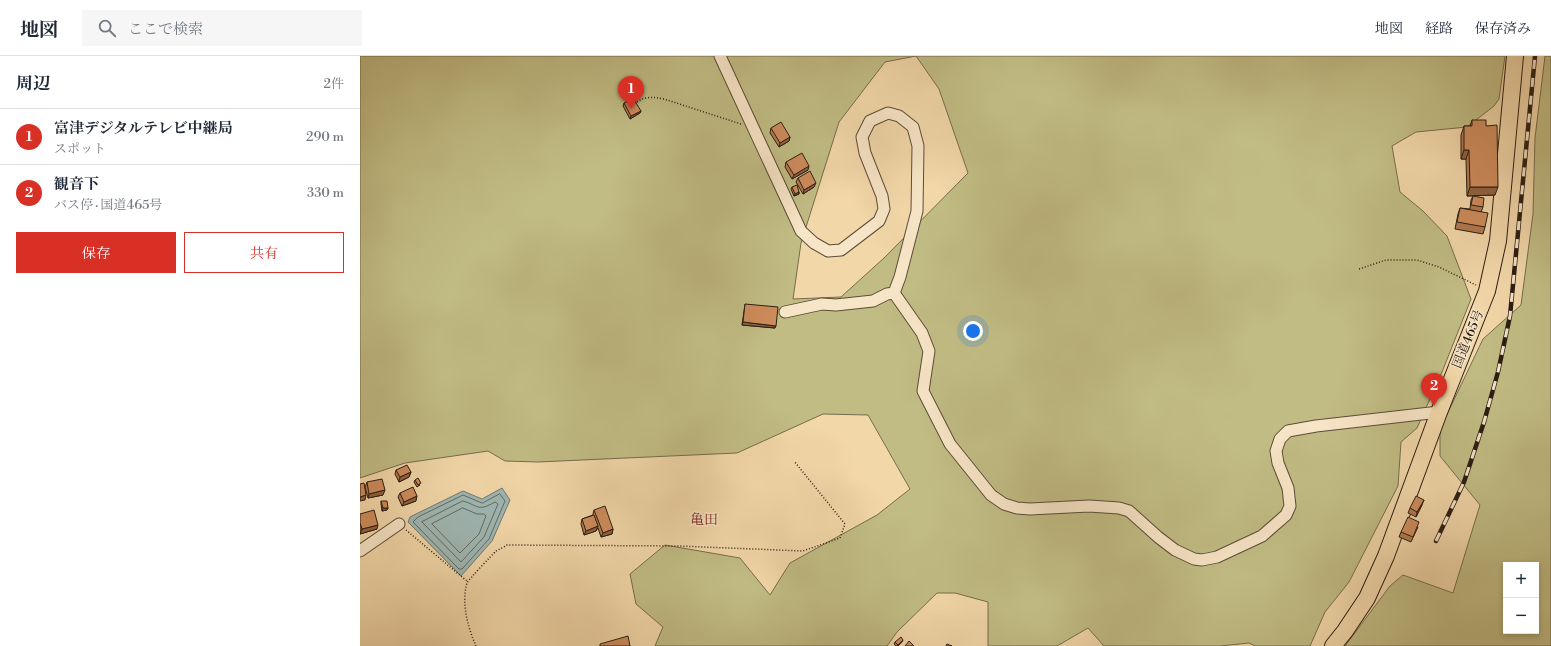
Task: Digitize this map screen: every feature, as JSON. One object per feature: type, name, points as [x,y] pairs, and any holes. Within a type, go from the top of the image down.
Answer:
[{"type":"highway","name":"国道465号","points":[[1332,646],[1345,631],[1367,598],[1383,563],[1439,412],[1487,291],[1498,241],[1515,56]]},
{"type":"street","points":[[720,56],[801,231],[814,243],[828,251],[841,250],[879,221],[884,209],[882,196],[865,153],[862,138],[870,121],[888,113],[899,116],[913,127],[918,146],[917,211],[900,277],[894,293]]},
{"type":"street","points":[[786,312],[822,304],[836,305],[873,300],[887,294],[894,293]]},
{"type":"street","points":[[894,293],[922,333],[929,352],[923,391],[950,444],[991,495],[1004,504],[1017,508],[1030,509],[1089,506],[1119,508],[1129,511],[1175,550],[1194,559],[1202,560],[1217,557],[1262,536],[1286,515],[1290,506],[1288,488],[1278,463],[1276,451],[1280,439],[1288,432],[1316,426],[1439,412]]},
{"type":"street","points":[[360,551],[399,524]]},
{"type":"path","points":[[637,102],[641,99],[652,97],[664,99],[754,129]]},
{"type":"path","points":[[1358,269],[1386,260],[1417,260],[1439,267],[1487,291]]},
{"type":"path","points":[[476,646],[470,632],[466,611],[468,582],[495,552],[507,545],[679,546],[803,551],[840,538],[845,524],[794,461]]},
{"type":"path","points":[[399,524],[468,582]]},
{"type":"shaded area","points":[[360,56],[916,56],[1505,56],[1499,99],[1494,106],[1467,127],[1416,132],[1392,146],[1400,192],[1423,211],[1447,236],[1471,299],[1442,372],[1417,428],[1401,442],[1398,486],[1349,582],[1325,612],[1310,646],[1255,646],[1249,643],[1220,646],[1104,646],[1088,628],[1057,646],[988,646],[988,602],[955,593],[937,593],[897,632],[887,646],[655,646],[663,627],[636,604],[630,574],[665,545],[740,558],[770,595],[790,563],[877,515],[910,489],[868,415],[823,414],[737,453],[538,462],[505,461],[488,451],[405,463],[360,478]],"holes":[[[916,56],[939,89],[968,173],[884,258],[841,297],[793,299],[801,243],[839,122],[885,62]]]},
{"type":"shaded area","points":[[1545,56],[1551,56],[1551,646],[1345,646],[1390,586],[1403,575],[1453,593],[1480,505],[1440,456],[1440,429],[1483,339],[1521,305],[1533,214],[1535,138]]},
{"type":"water","points":[[502,488],[510,500],[492,541],[461,576],[408,522],[410,517],[463,491],[482,499]]},
{"type":"building","points":[[633,98],[641,111],[631,116],[624,103]]},
{"type":"building","points":[[1472,120],[1486,120],[1486,126],[1497,125],[1498,187],[1470,187],[1469,150],[1464,150],[1464,126],[1472,126]]},
{"type":"building","points":[[781,122],[790,137],[780,143],[771,128]]},
{"type":"building","points":[[802,153],[809,166],[794,175],[786,162]]},
{"type":"building","points":[[810,171],[816,183],[804,190],[798,178]]},
{"type":"building","points":[[797,185],[799,192],[795,194],[792,187]]},
{"type":"building","points":[[1473,196],[1484,198],[1483,207],[1471,205]]},
{"type":"building","points":[[1460,208],[1488,213],[1485,227],[1457,222]]},
{"type":"building","points":[[745,304],[778,307],[776,326],[743,322]]},
{"type":"building","points":[[407,465],[411,472],[400,477],[396,470]]},
{"type":"building","points":[[418,478],[421,483],[418,485],[415,480]]},
{"type":"building","points":[[382,479],[385,490],[369,494],[367,482]]},
{"type":"building","points":[[364,483],[366,495],[360,497],[360,484]]},
{"type":"building","points":[[413,487],[417,496],[404,502],[400,493]]},
{"type":"building","points":[[1416,496],[1424,500],[1417,512],[1410,508]]},
{"type":"building","points":[[381,501],[387,501],[388,508],[383,508]]},
{"type":"building","points":[[605,506],[613,529],[603,533],[594,510]]},
{"type":"building","points":[[374,510],[378,525],[362,529],[360,514]]},
{"type":"building","points":[[594,515],[598,526],[586,531],[582,519]]},
{"type":"building","points":[[1408,517],[1419,522],[1413,537],[1401,532]]},
{"type":"building","points":[[628,636],[630,646],[600,646],[600,644]]},
{"type":"building","points":[[901,637],[903,640],[898,645],[895,642]]},
{"type":"building","points":[[909,641],[914,646],[905,646]]},
{"type":"railway","points":[[1436,541],[1464,482],[1484,422],[1498,372],[1510,316],[1535,56]]},
{"type":"place","name":"富津デジタルテレビ中継局","points":[[631,109]]},
{"type":"place","name":"観音下","points":[[1434,406]]},
{"type":"district","name":"亀田","points":[[704,520]]}]
